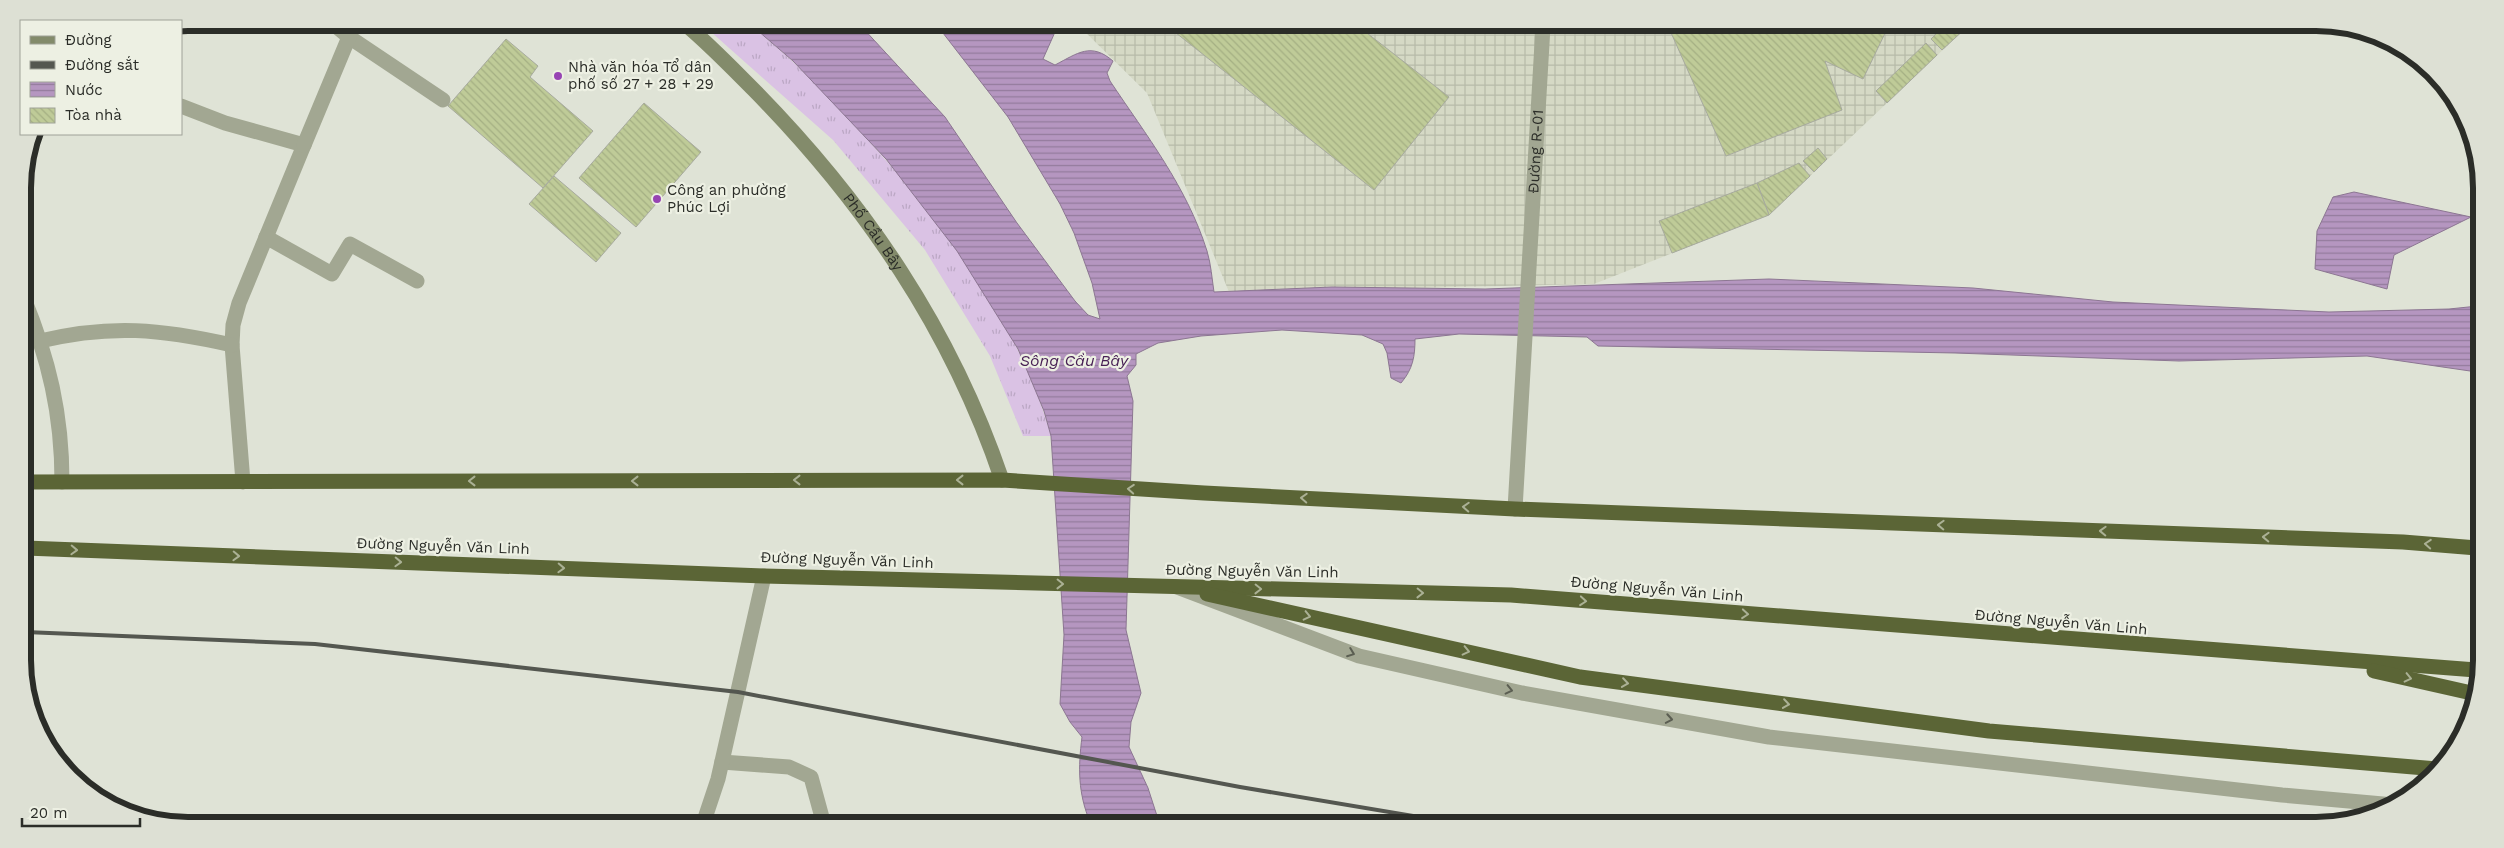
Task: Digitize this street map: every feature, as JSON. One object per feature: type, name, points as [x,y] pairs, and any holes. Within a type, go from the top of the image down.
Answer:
[{"type":"highway","points":[[31,482],[1005,480],[1180,492],[1515,509],[2403,542],[2473,548]]},
{"type":"highway","name":"Đường Nguyễn Văn Linh","points":[[31,548],[764,576],[1511,595],[2326,660],[2472,670]]},
{"type":"highway","points":[[1174,587],[1580,677],[1988,731],[2429,768]]},
{"type":"highway","points":[[2326,660],[2469,692]]},
{"type":"street","points":[[342,31],[443,100]]},
{"type":"street","name":"Phố Cầu Bây","points":[[692,31],[772,109],[808,148],[869,223],[900,267],[950,354],[1005,480]]},
{"type":"street","name":"Đường R-01","points":[[1515,509],[1542,31]]},
{"type":"street","points":[[243,482],[232,346],[233,325],[239,303],[349,36]]},
{"type":"street","points":[[182,106],[225,123],[304,146]]},
{"type":"street","points":[[266,237],[332,274],[350,244],[417,281]]},
{"type":"street","points":[[32,318],[51,376],[58,412],[62,482]]},
{"type":"street","points":[[40,341],[98,330],[141,329],[183,334],[232,346]]},
{"type":"street","points":[[705,817],[722,762],[764,576]]},
{"type":"street","points":[[1174,587],[1359,656],[1522,693],[1830,746],[2272,794],[2380,803]]},
{"type":"street","points":[[722,762],[789,767],[811,777],[822,817]]},
{"type":"shaded area","points":[[1084,31],[1963,31],[1769,215],[1594,284],[1229,292],[1147,93]]},
{"type":"green space","points":[[710,31],[758,31],[814,82],[896,172],[960,254],[988,297],[1013,341],[1035,388],[1051,436],[1023,436],[990,356],[925,250],[833,140]]},
{"type":"water","name":"Sông Cầu Bây","points":[[758,31],[866,31],[945,117],[1017,223],[1075,301],[1088,315],[1100,319],[1092,283],[1074,233],[1060,204],[1008,117],[941,31],[1056,31],[1043,59],[1055,65],[1078,53],[1091,51],[1105,55],[1113,61],[1107,73],[1110,81],[1177,183],[1199,228],[1208,256],[1214,292],[1332,287],[1485,289],[1769,279],[1973,288],[2113,302],[2329,312],[2449,309],[2473,307],[2473,371],[2367,356],[2179,361],[1955,353],[1598,346],[1587,337],[1459,334],[1415,339],[1415,351],[1412,362],[1408,373],[1401,383],[1391,378],[1387,353],[1383,344],[1362,335],[1282,330],[1201,336],[1158,343],[1136,354],[1136,365],[1127,376],[1133,401],[1126,630],[1141,693],[1131,722],[1129,747],[1148,788],[1157,817],[1088,817],[1083,801],[1080,780],[1082,737],[1070,722],[1060,704],[1064,635],[1051,436],[1044,411],[1018,349],[957,251],[886,159],[793,61]]},
{"type":"water","points":[[2354,192],[2471,217],[2394,255],[2387,289],[2315,269],[2317,231],[2333,197]]},
{"type":"building","points":[[1174,31],[1364,31],[1449,97],[1374,190]]},
{"type":"building","points":[[1670,31],[1886,31],[1863,79],[1825,61],[1842,110],[1726,156]]},
{"type":"building","points":[[1939,31],[1963,31],[1942,50],[1931,39]]},
{"type":"building","points":[[506,39],[538,66],[530,77],[593,131],[543,188],[448,106]]},
{"type":"building","points":[[1926,43],[1937,55],[1887,103],[1876,91]]},
{"type":"building","points":[[644,103],[701,152],[636,227],[579,178]]},
{"type":"building","points":[[1818,148],[1827,159],[1814,172],[1803,161]]},
{"type":"building","points":[[1799,163],[1810,176],[1769,215],[1757,183]]},
{"type":"building","points":[[554,176],[621,233],[596,262],[529,204]]},
{"type":"building","points":[[1757,183],[1769,215],[1672,253],[1659,221]]},
{"type":"railway","points":[[31,632],[315,644],[738,692],[1240,787],[1416,816]]},
{"type":"place","name":"Nhà văn hóa Tổ dân phố số 27 + 28 + 29","points":[[558,76]]},
{"type":"place","name":"Công an phường Phúc Lợi","points":[[657,199]]}]
